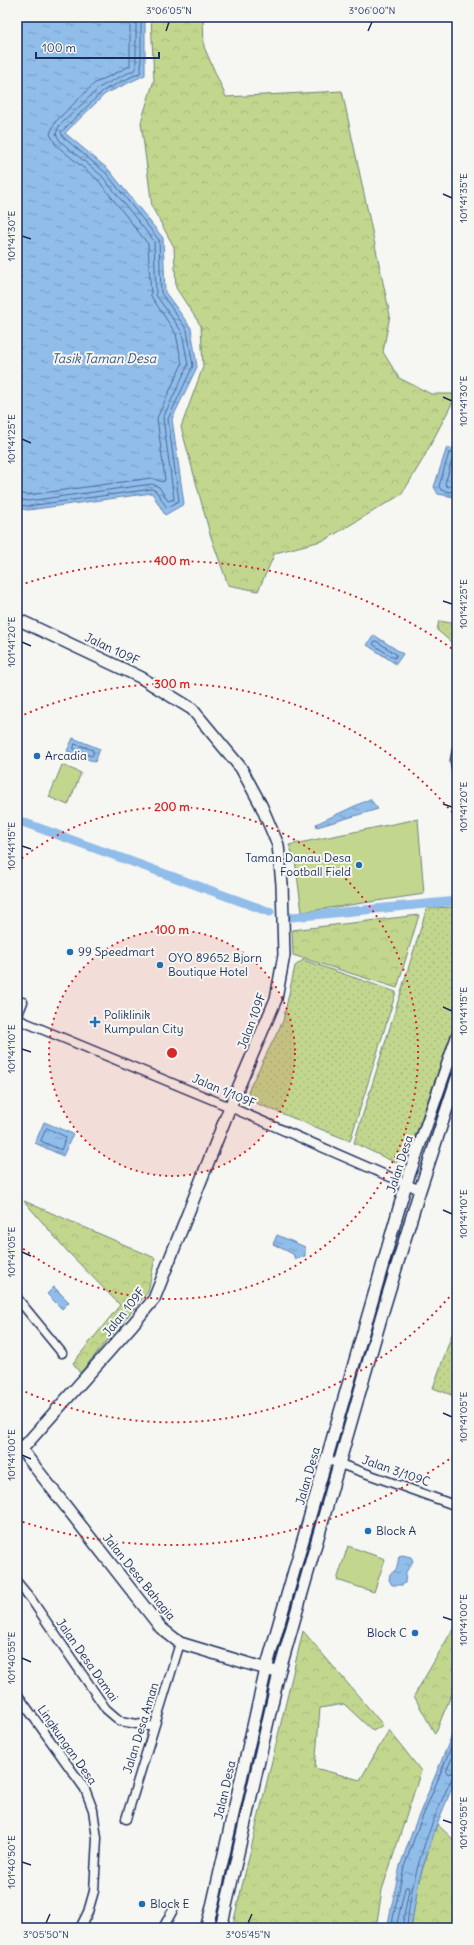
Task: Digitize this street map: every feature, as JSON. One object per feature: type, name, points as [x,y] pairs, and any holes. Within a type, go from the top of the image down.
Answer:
[{"type":"main road","name":"Jalan 109F","points":[[17,619],[140,677],[192,709],[240,768],[261,805],[278,845],[282,884],[284,955],[276,999],[230,1107],[154,1299],[133,1324],[19,1446]]},
{"type":"main road","name":"Jalan Desa","points":[[206,1928],[266,1669],[406,1184],[457,1037]]},
{"type":"main road","points":[[221,1928],[279,1673],[338,1464],[420,1190],[457,1078]]},
{"type":"main road","name":"Jalan Desa Bahagia","points":[[19,1446],[161,1628],[180,1643],[279,1673]]},
{"type":"street","points":[[457,750],[455,762],[457,774]]},
{"type":"street","points":[[17,1018],[23,1002]]},
{"type":"street","name":"Jalan 1/109F","points":[[17,1018],[230,1107],[420,1190]]},
{"type":"street","points":[[17,1298],[62,1353]]},
{"type":"street","name":"Jalan 3/109C","points":[[326,1459],[457,1506]]},
{"type":"street","name":"Jalan Desa Damai","points":[[17,1582],[31,1599],[106,1709],[120,1721],[154,1727]]},
{"type":"street","name":"Jalan Desa Aman","points":[[126,1819],[180,1643]]},
{"type":"street","name":"Lingkungan Desa","points":[[17,1694],[81,1784],[93,1810],[97,1838],[94,1891],[88,1912],[80,1928]]},
{"type":"street","points":[[163,1928],[174,1908]]},
{"type":"green space","points":[[151,17],[203,17],[204,47],[226,97],[342,91],[390,315],[383,352],[399,378],[431,394],[457,394],[423,459],[402,494],[325,540],[275,553],[258,591],[228,585],[210,534],[181,427],[203,367],[201,326],[176,288],[174,247],[152,207],[141,122],[154,80]]},
{"type":"green space","points":[[439,621],[457,624],[457,647],[437,630]]},
{"type":"green space","points":[[62,765],[81,773],[68,805],[49,797]]},
{"type":"green space","name":"Taman Danau Desa Football Field","points":[[418,819],[424,894],[302,912],[295,860],[289,845]]},
{"type":"green space","points":[[457,907],[457,1019],[407,1159],[394,1162],[354,1143],[427,908]]},
{"type":"green space","points":[[419,915],[397,988],[293,955],[292,930]]},
{"type":"green space","points":[[303,960],[396,992],[350,1141],[251,1101],[248,1091],[283,1021],[295,966]]},
{"type":"green space","points":[[24,1201],[155,1258],[148,1292],[80,1373],[73,1363],[120,1305],[68,1252]]},
{"type":"green space","points":[[457,1320],[457,1397],[433,1388]]},
{"type":"green space","points":[[348,1546],[385,1559],[374,1592],[337,1580]]},
{"type":"green space","points":[[457,1622],[457,1681],[435,1734],[414,1696]]},
{"type":"green space","points":[[303,1631],[383,1725],[373,1731],[344,1704],[320,1708],[315,1768],[360,1780],[389,1730],[421,1771],[382,1890],[376,1928],[232,1928]]},
{"type":"green space","points":[[437,1824],[457,1843],[457,1928],[411,1928],[419,1880]]},
{"type":"water","name":"Tasik Taman Desa","points":[[17,17],[145,17],[145,75],[105,94],[65,133],[109,170],[163,238],[165,292],[191,328],[197,367],[172,419],[184,504],[165,515],[152,493],[28,510],[17,508]]},
{"type":"water","points":[[447,447],[457,450],[457,487],[454,497],[438,494],[434,487]]},
{"type":"water","points":[[374,635],[403,654],[396,664],[367,645]]},
{"type":"water","points":[[73,738],[100,749],[95,762],[67,751]]},
{"type":"water","points":[[370,799],[378,809],[317,827],[316,824]]},
{"type":"water","points":[[44,1122],[73,1134],[63,1156],[35,1143]]},
{"type":"water","points":[[277,1235],[305,1247],[305,1256],[295,1259],[293,1254],[273,1244]]},
{"type":"water","points":[[54,1287],[69,1302],[62,1309],[47,1294]]},
{"type":"water","points":[[402,1555],[411,1557],[413,1561],[406,1572],[405,1583],[402,1585],[392,1585],[389,1580],[390,1574],[398,1564],[399,1556]]},
{"type":"water","points":[[457,1723],[457,1776],[437,1824],[419,1880],[411,1928],[387,1928],[400,1866],[414,1827]]},
{"type":"waterway","points":[[17,820],[270,912]]},
{"type":"waterway","points":[[292,917],[457,901]]},
{"type":"place","name":"Arcadia","points":[[37,756]]},
{"type":"place","name":"Taman Danau Desa Football Field","points":[[359,865]]},
{"type":"place","name":"99 Speedmart","points":[[70,952]]},
{"type":"place","name":"OYO 89652 Bjorn Boutique Hotel","points":[[160,965]]},
{"type":"place","name":"Poliklinik Kumpulan City","points":[[95,1022]]},
{"type":"place","name":"Block A","points":[[368,1531]]},
{"type":"place","name":"Block C","points":[[415,1633]]},
{"type":"place","name":"Block E","points":[[142,1904]]}]
